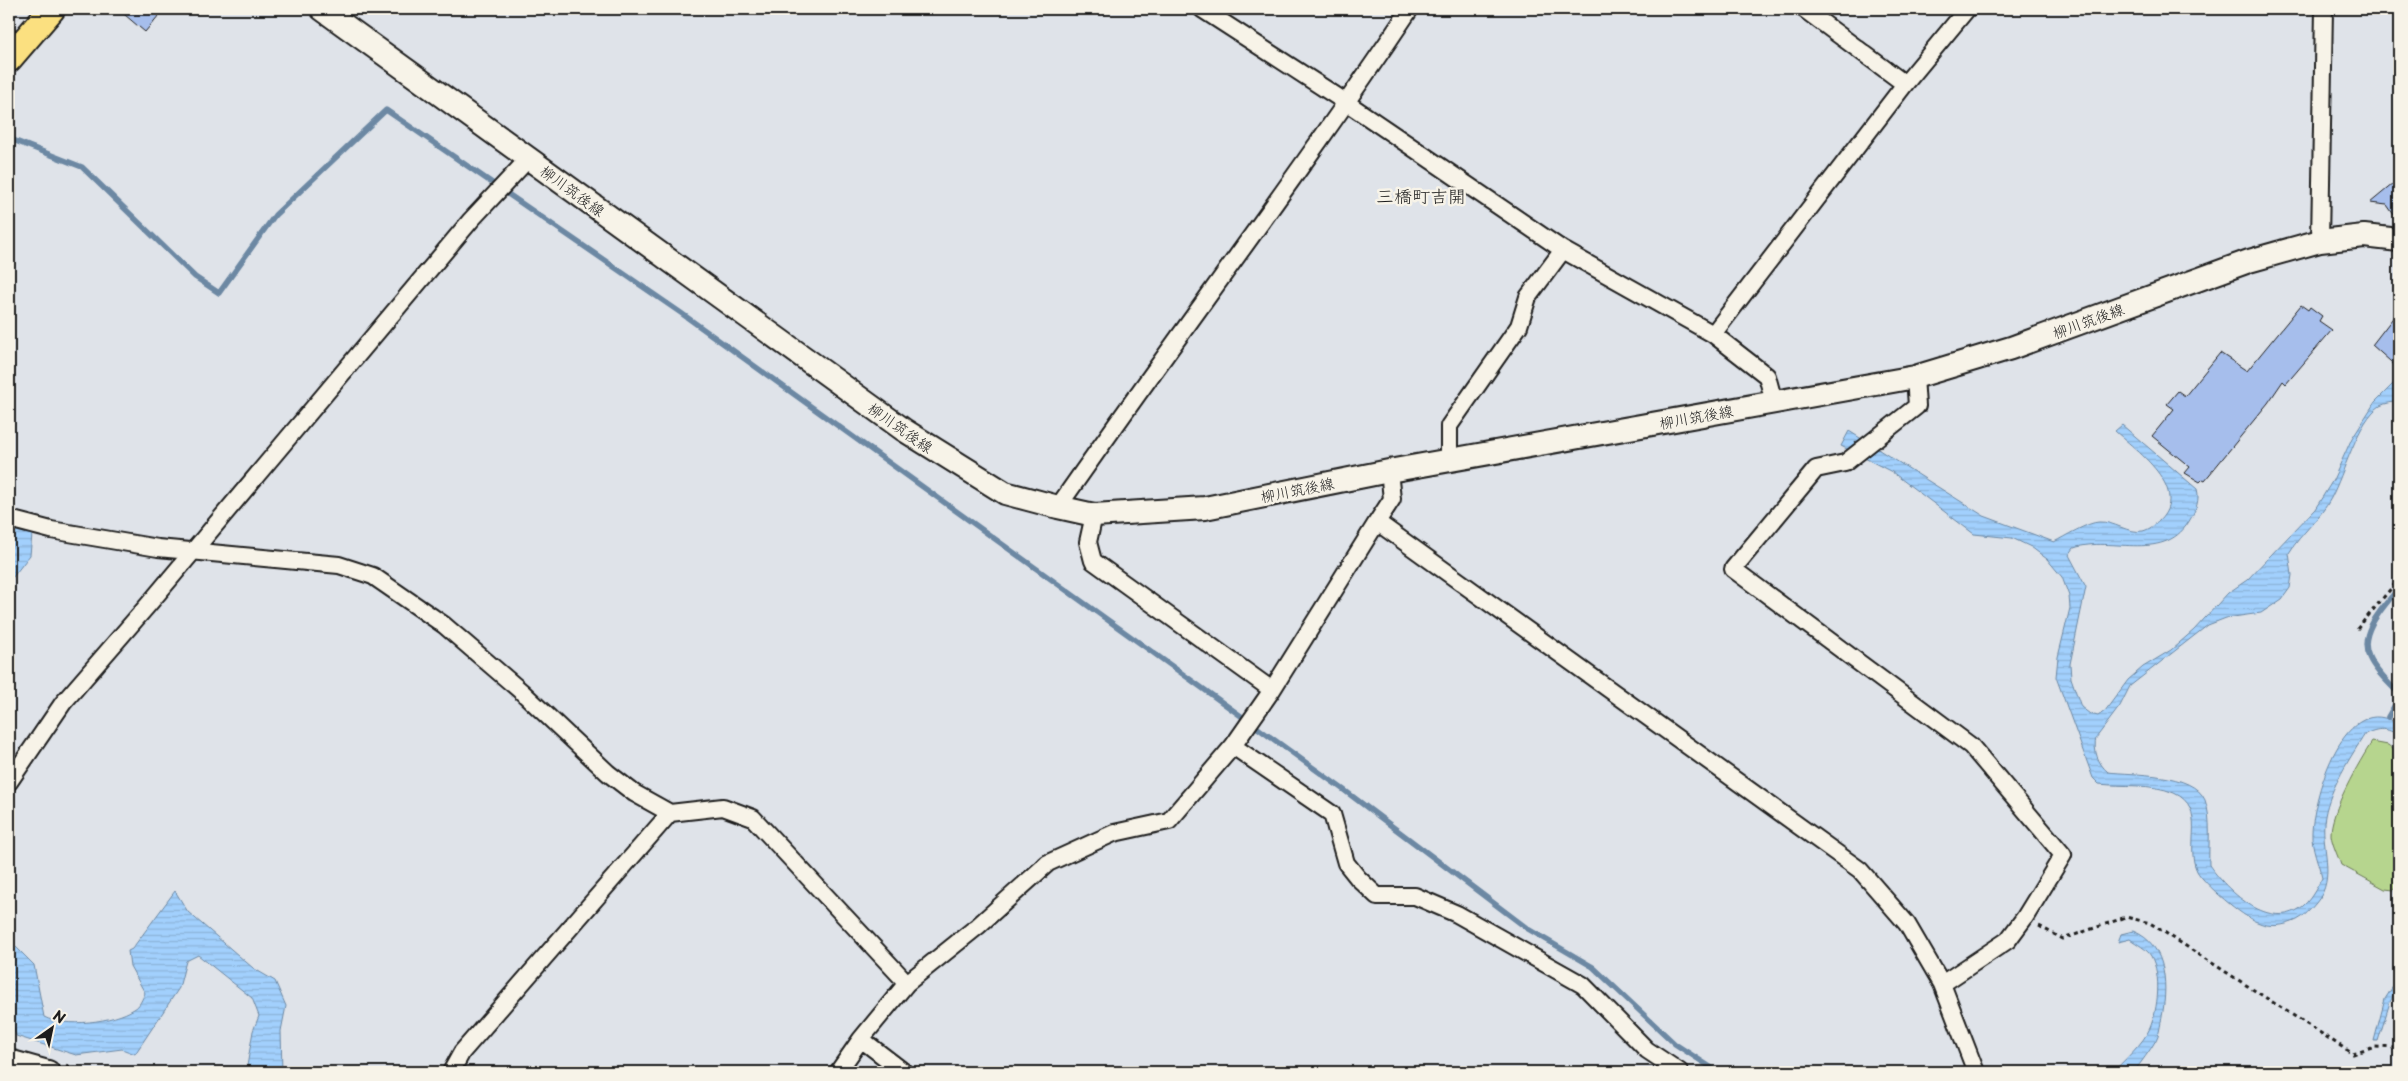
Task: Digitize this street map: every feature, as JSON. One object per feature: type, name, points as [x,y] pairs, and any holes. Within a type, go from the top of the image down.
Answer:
[{"type":"main road","points":[[9,59],[52,9]]},
{"type":"main road","name":"柳川筑後線","points":[[322,9],[904,430],[1005,493],[1094,515],[1205,508],[1389,471],[1915,377],[2011,348],[2249,261],[2320,241],[2364,236],[2399,240]]},
{"type":"main road","points":[[9,1061],[48,1072]]},
{"type":"street","points":[[1202,9],[1347,103],[1563,250],[1713,334],[1767,376],[1774,402]]},
{"type":"street","points":[[1058,506],[1170,346],[1347,103],[1410,9]]},
{"type":"street","points":[[1804,9],[1905,84]]},
{"type":"street","points":[[1713,334],[1905,84],[1967,9]]},
{"type":"street","points":[[2320,241],[2324,9]]},
{"type":"street","points":[[9,782],[63,703],[471,220],[529,158]]},
{"type":"street","points":[[1449,460],[1449,426],[1519,326],[1528,297],[1563,250]]},
{"type":"street","points":[[1915,377],[1917,406],[1846,463],[1816,469],[1733,569],[1971,746],[2062,855],[2025,917],[2008,940],[1942,984]]},
{"type":"street","points":[[838,1072],[861,1039],[907,983],[978,926],[1048,863],[1114,833],[1168,821],[1233,746],[1272,690],[1392,499],[1389,471]]},
{"type":"street","points":[[1094,515],[1088,542],[1093,561],[1272,690]]},
{"type":"street","points":[[9,519],[51,530],[158,548],[339,565],[373,576],[444,625],[522,692],[608,773],[634,794],[670,813],[723,807],[752,818],[907,983]]},
{"type":"street","points":[[1377,522],[1860,870],[1906,924],[1942,984],[1976,1072]]},
{"type":"street","points":[[1233,746],[1332,814],[1346,863],[1358,878],[1377,896],[1415,896],[1457,914],[1583,985],[1647,1050],[1680,1072]]},
{"type":"street","points":[[452,1071],[462,1052],[670,813]]},
{"type":"street","points":[[861,1039],[904,1072]]},
{"type":"path","points":[[2357,629],[2399,579]]},
{"type":"path","points":[[2025,917],[2063,939],[2126,917],[2150,923],[2353,1054],[2375,1047],[2399,1048]]},
{"type":"green space","points":[[2372,742],[2388,745],[2399,754],[2399,884],[2394,890],[2385,889],[2341,865],[2331,835],[2332,825],[2340,801]]},
{"type":"water","points":[[2399,378],[2399,401],[2380,406],[2372,413],[2358,435],[2327,505],[2289,553],[2292,575],[2290,588],[2282,599],[2261,613],[2226,618],[2208,625],[2130,686],[2120,706],[2096,738],[2097,756],[2101,765],[2108,772],[2147,775],[2176,780],[2188,784],[2198,791],[2205,800],[2207,807],[2209,865],[2226,885],[2248,904],[2274,914],[2286,914],[2299,909],[2306,903],[2322,878],[2314,849],[2312,832],[2319,794],[2326,771],[2336,750],[2348,732],[2363,720],[2380,717],[2399,725],[2399,736],[2382,729],[2365,734],[2336,784],[2325,816],[2326,883],[2316,903],[2305,915],[2292,922],[2277,926],[2262,924],[2243,914],[2224,900],[2207,884],[2197,871],[2193,850],[2193,817],[2190,808],[2184,800],[2174,793],[2165,790],[2099,784],[2093,778],[2056,677],[2058,657],[2070,608],[2069,596],[2062,577],[2047,559],[2031,547],[2012,538],[1974,534],[1892,472],[1841,446],[1849,431],[1984,516],[2054,542],[2083,527],[2099,522],[2110,523],[2132,531],[2143,531],[2155,524],[2164,515],[2169,504],[2168,492],[2163,480],[2155,468],[2115,431],[2122,425],[2197,489],[2197,504],[2191,518],[2180,532],[2168,541],[2153,545],[2137,546],[2089,545],[2074,548],[2069,555],[2086,587],[2070,664],[2071,678],[2081,707],[2090,714],[2098,716],[2105,711],[2128,680],[2143,667],[2171,650],[2194,630],[2228,593],[2247,580],[2315,509],[2333,480],[2352,438],[2375,402]]},
{"type":"water","points":[[9,529],[32,535],[30,555],[9,582]]},
{"type":"water","points":[[175,891],[188,912],[253,968],[275,981],[286,1006],[281,1031],[282,1072],[246,1072],[253,1031],[259,1016],[252,998],[198,955],[186,961],[179,988],[135,1054],[122,1049],[76,1055],[16,1036],[9,1014],[9,940],[34,965],[44,1017],[76,1023],[102,1020],[125,1014],[136,1008],[145,993],[130,966],[128,951],[132,949]]},
{"type":"water","points":[[2133,931],[2154,946],[2160,957],[2165,982],[2165,996],[2157,1038],[2148,1052],[2134,1072],[2113,1072],[2147,1034],[2153,1020],[2157,1002],[2157,973],[2151,956],[2130,939],[2118,942],[2121,934]]},
{"type":"water","points":[[2399,977],[2399,985],[2390,1002],[2378,1041],[2374,1041],[2385,999]]},
{"type":"building","points":[[118,9],[164,9],[145,32]]},
{"type":"building","points":[[2399,179],[2399,222],[2387,205],[2370,203]]},
{"type":"building","points":[[2301,305],[2308,310],[2310,307],[2322,316],[2319,321],[2332,330],[2286,384],[2283,381],[2268,403],[2205,480],[2203,479],[2200,482],[2185,473],[2190,467],[2152,436],[2174,409],[2167,404],[2178,391],[2185,396],[2220,353],[2247,371]]},
{"type":"building","points":[[2399,310],[2399,369],[2372,345]]},
{"type":"waterway","points":[[9,135],[13,140],[82,167],[195,277],[219,293],[275,215],[386,110],[681,313],[1344,790],[1528,929],[1593,967],[1675,1044],[1718,1072]]},
{"type":"waterway","points":[[2399,588],[2374,620],[2367,638],[2366,648],[2369,657],[2382,677],[2399,694]]},
{"type":"waterway","points":[[2388,717],[2399,698]]},
{"type":"district","name":"三橋町吉開","points":[[1421,195]]}]
